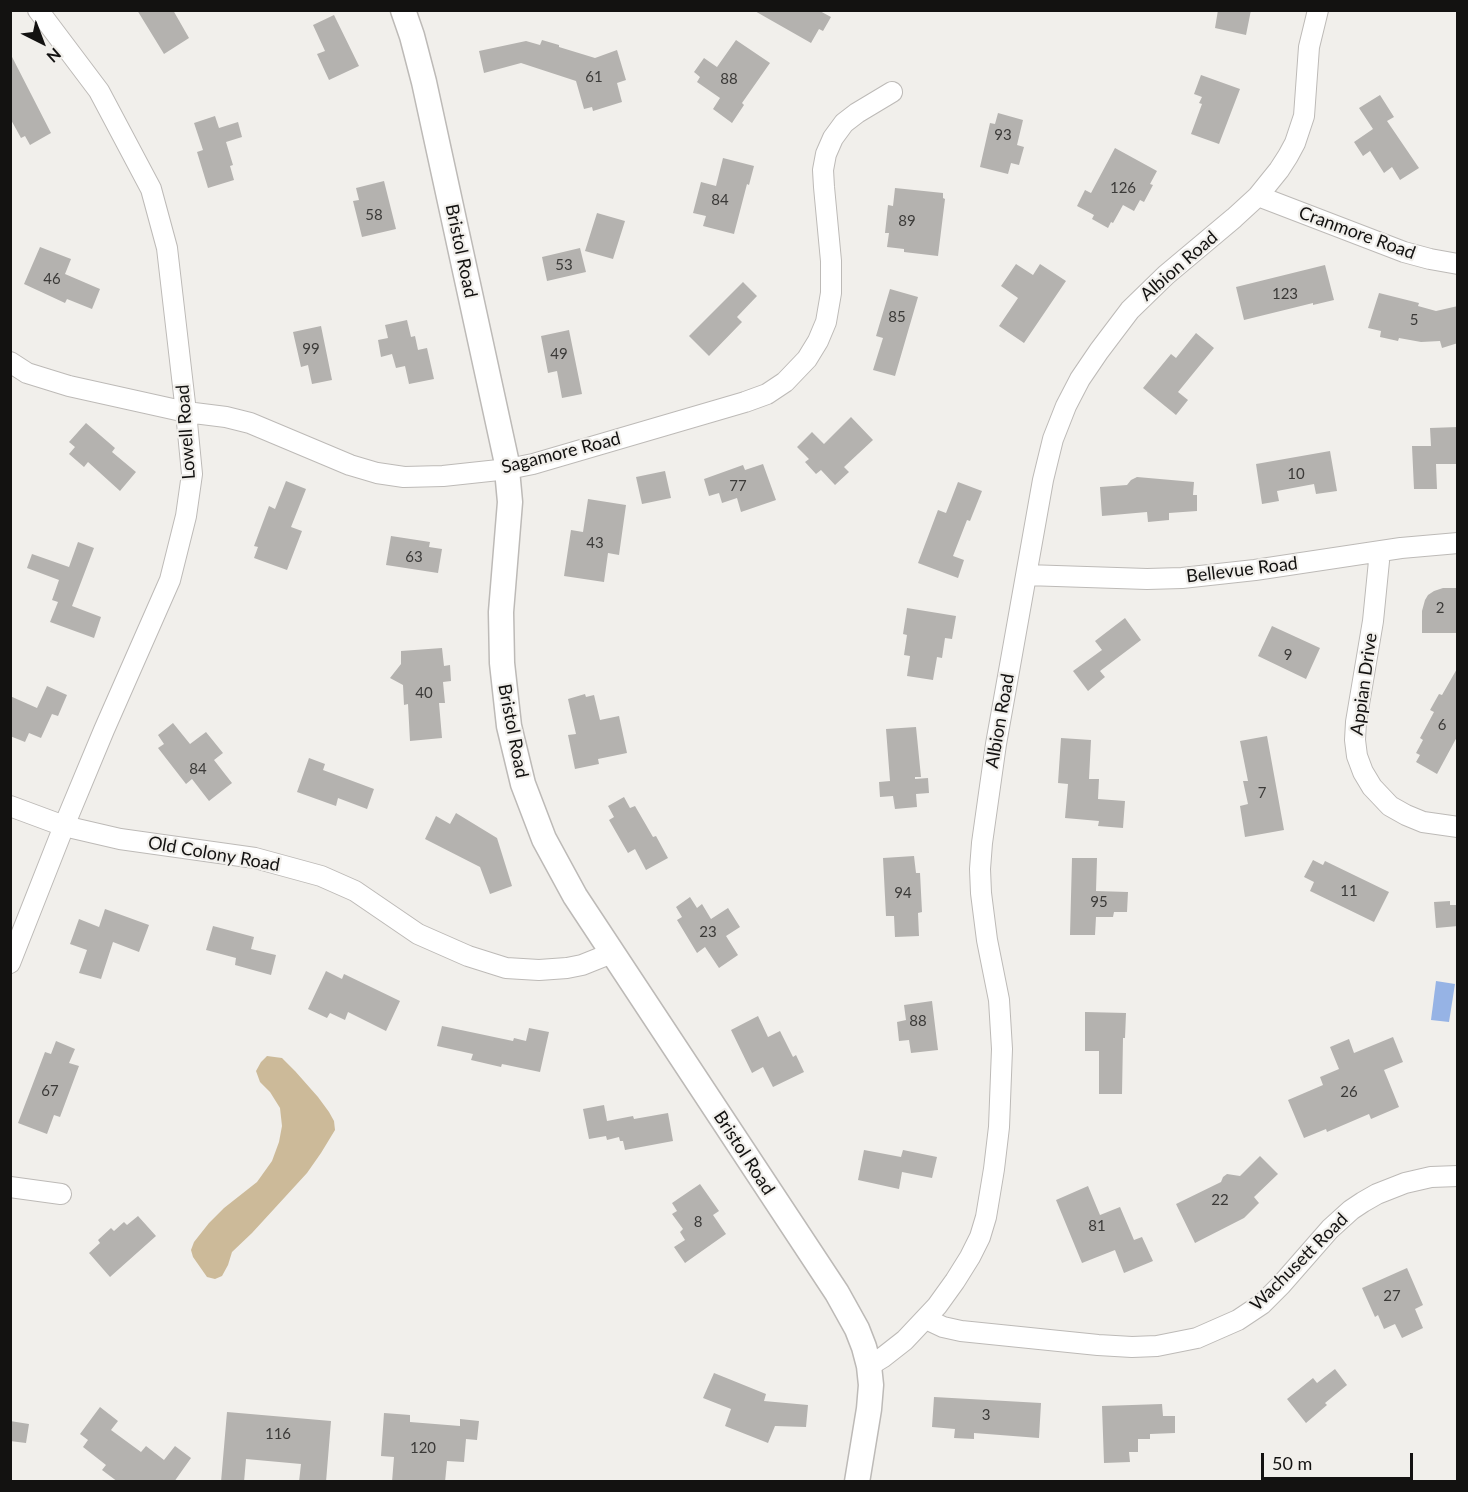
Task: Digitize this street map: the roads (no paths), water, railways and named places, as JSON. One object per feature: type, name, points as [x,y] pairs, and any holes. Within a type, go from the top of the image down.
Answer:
[{"type":"street","name":"Lowell Road","points":[[10,963],[104,730],[170,580],[186,516],[192,474],[167,248],[151,189],[99,90],[38,10]]},
{"type":"street","name":"Bristol Road","points":[[403,10],[424,82],[508,469],[510,514],[502,596],[501,647],[512,742],[525,791],[547,846],[567,882],[840,1299],[861,1337],[870,1366]]},
{"type":"street","name":"Albion Road","points":[[870,1366],[900,1344],[926,1319],[951,1288],[976,1247],[986,1217],[994,1169],[1000,1108],[1002,1034],[999,1000],[982,900],[981,856],[996,744],[1049,455],[1060,422],[1080,380],[1108,338],[1141,298],[1258,196],[1283,163],[1300,130],[1306,103],[1310,47],[1318,10]]},
{"type":"street","name":"Sagamore Road","points":[[10,362],[27,373],[69,386],[186,412],[226,417],[250,423],[350,465],[377,473],[404,477],[430,477],[508,469],[546,461],[745,402],[776,388],[793,375],[807,359],[818,341],[826,322],[830,303],[831,272],[824,170],[829,146],[838,130],[850,118],[892,92]]},
{"type":"street","name":"Cranmore Road","points":[[1258,196],[1404,252],[1458,264]]},
{"type":"street","name":"Bellevue Road","points":[[1026,575],[1182,578],[1255,570],[1380,551],[1458,543]]},
{"type":"street","name":"Appian Drive","points":[[1380,551],[1373,621],[1356,722],[1357,756],[1372,787],[1397,811],[1423,822],[1458,827]]},
{"type":"street","name":"Old Colony Road","points":[[10,806],[64,826],[120,839],[255,858],[321,876],[355,891],[417,934],[468,956],[506,968],[539,970],[567,968],[612,953]]},
{"type":"street","name":"Wachusett Road","points":[[926,1319],[943,1327],[961,1331],[1098,1345],[1157,1346],[1197,1338],[1232,1323],[1262,1304],[1330,1229],[1363,1202],[1390,1188],[1418,1179],[1458,1176]]},
{"type":"street","points":[[10,1187],[61,1194]]},
{"type":"street","points":[[857,1482],[870,1395],[870,1366]]},
{"type":"water","points":[[1436,981],[1455,984],[1449,1022],[1431,1020]]}]
